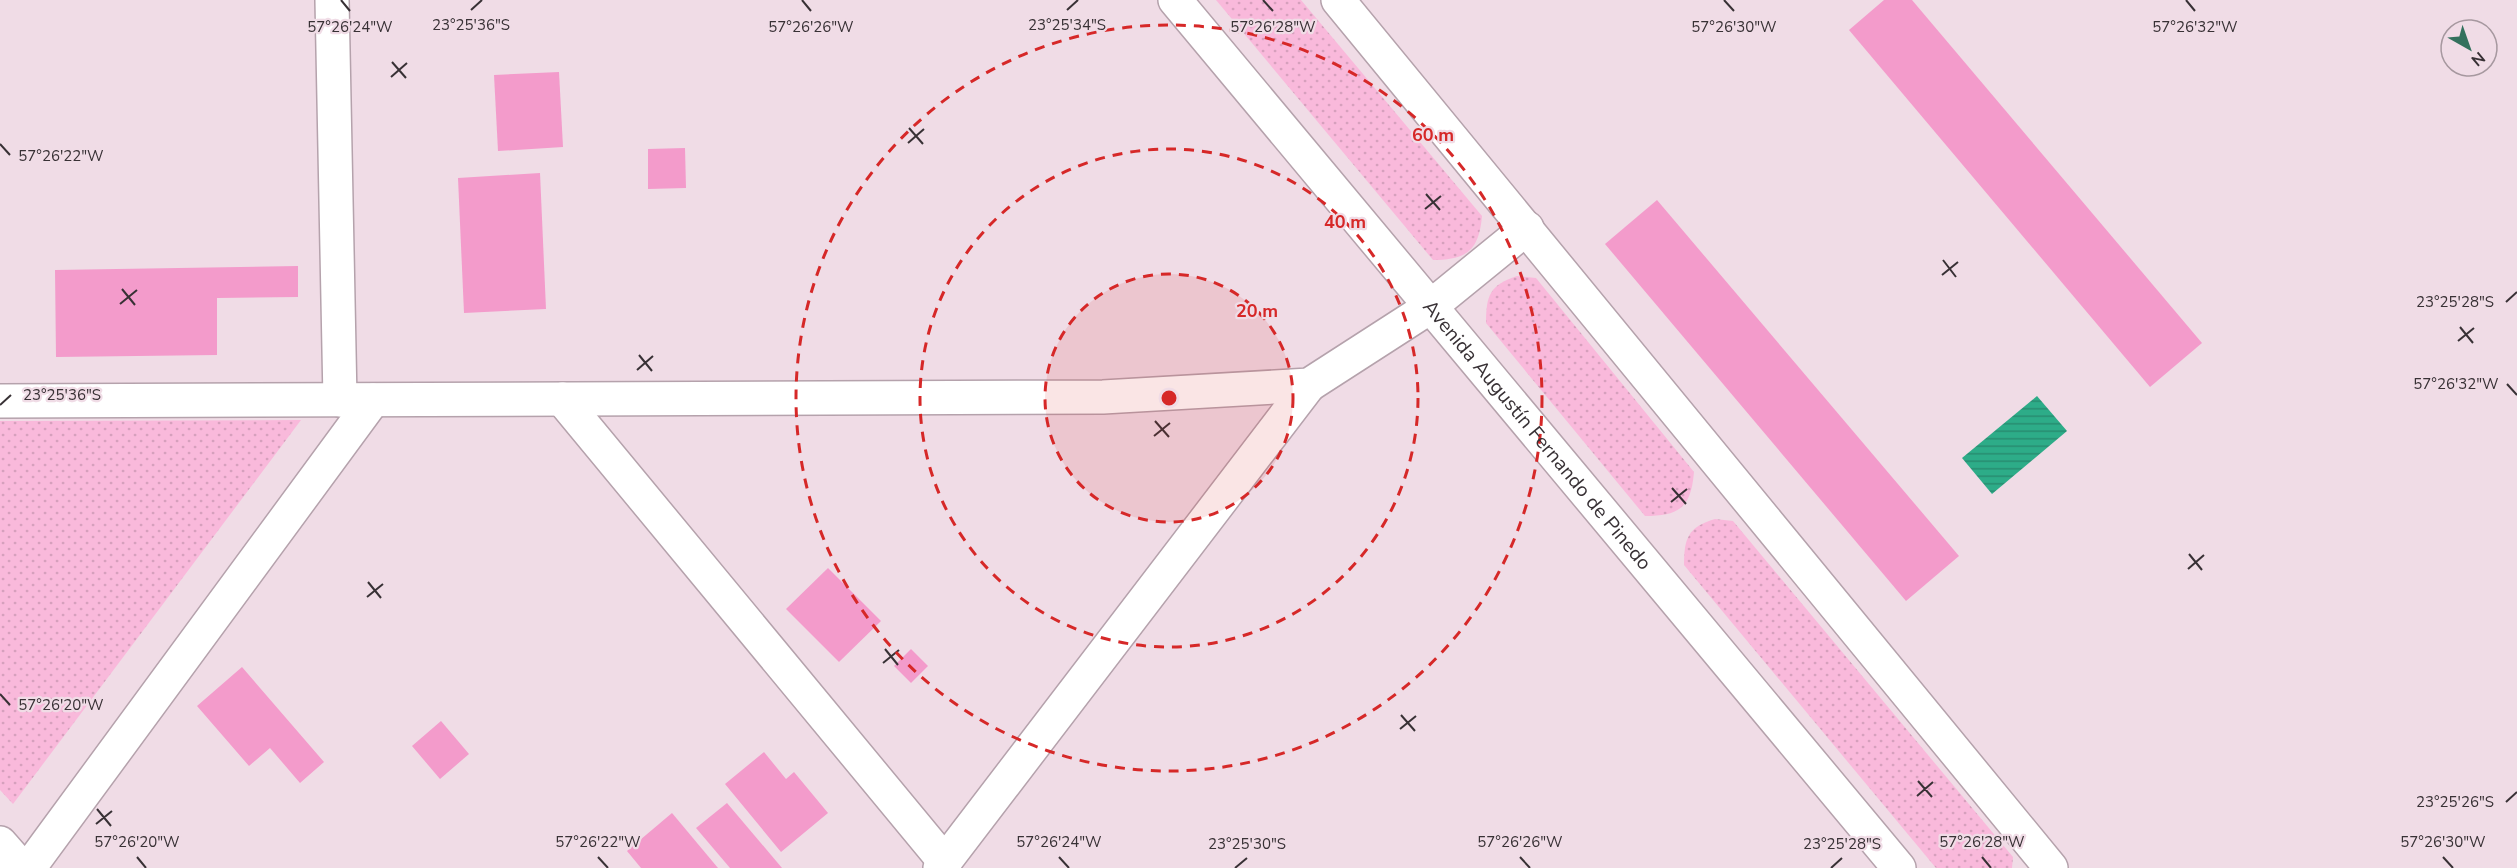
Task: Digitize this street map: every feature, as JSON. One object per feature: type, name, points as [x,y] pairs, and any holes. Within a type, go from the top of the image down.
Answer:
[{"type":"street","points":[[332,0],[340,400]]},
{"type":"street","name":"Avenida Augustín Fernando de Pinedo","points":[[1175,0],[1899,868]]},
{"type":"street","points":[[1338,0],[2051,868]]},
{"type":"street","points":[[562,399],[942,865],[1309,385],[1430,307],[1527,228]]},
{"type":"street","points":[[0,401],[1103,398],[1309,385]]},
{"type":"street","points":[[29,868],[373,400]]},
{"type":"street","points":[[0,843],[22,868]]},
{"type":"shaded area","points":[[1216,0],[1301,0],[1482,216],[1478,237],[1469,251],[1455,258],[1433,260]]},
{"type":"shaded area","points":[[1517,276],[1536,278],[1694,472],[1690,494],[1682,507],[1667,514],[1645,516],[1486,323],[1487,305],[1491,292],[1501,283]]},
{"type":"shaded area","points":[[2037,396],[2067,431],[1992,494],[1962,458]]},
{"type":"shaded area","points":[[301,420],[13,804],[0,790],[0,421]]},
{"type":"shaded area","points":[[1715,519],[1733,521],[2013,857],[2012,868],[1936,868],[1684,565],[1685,548],[1689,535],[1699,526]]},
{"type":"building","points":[[1884,0],[1912,0],[2202,343],[2150,387],[1849,30]]},
{"type":"building","points":[[559,72],[563,147],[498,151],[494,75]]},
{"type":"building","points":[[685,148],[686,188],[648,189],[648,149]]},
{"type":"building","points":[[540,173],[546,309],[464,313],[458,178]]},
{"type":"building","points":[[1657,200],[1959,556],[1906,601],[1605,244]]},
{"type":"building","points":[[298,266],[298,297],[217,298],[217,355],[56,357],[55,270]]},
{"type":"building","points":[[828,568],[881,621],[839,662],[786,609]]},
{"type":"building","points":[[911,649],[928,666],[911,683],[894,666]]},
{"type":"building","points":[[242,667],[324,762],[300,783],[270,748],[249,766],[197,706]]},
{"type":"building","points":[[441,721],[469,754],[440,779],[412,746]]},
{"type":"building","points":[[764,752],[786,779],[794,772],[828,813],[781,852],[725,784]]},
{"type":"building","points":[[727,803],[782,868],[730,868],[696,828]]},
{"type":"building","points":[[672,813],[718,868],[641,868],[627,851]]}]
